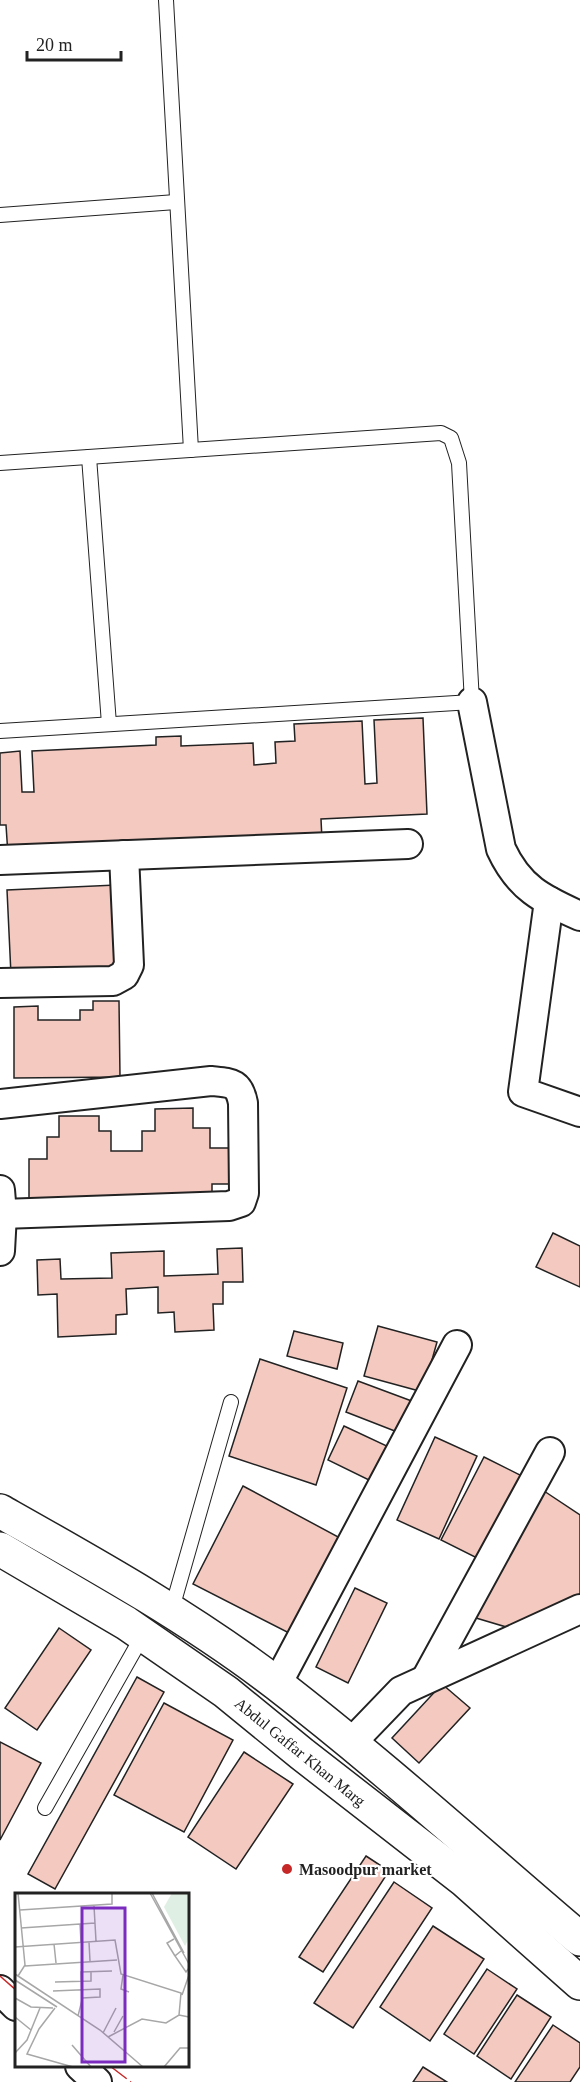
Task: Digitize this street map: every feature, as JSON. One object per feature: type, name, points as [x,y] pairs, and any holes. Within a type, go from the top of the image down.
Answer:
[{"type":"main road","points":[[0,1511],[171,1612],[277,1684],[580,1940]]},
{"type":"main road","name":"Abdul Gaffar Khan Marg","points":[[6,1557],[143,1635],[226,1692],[464,1880],[580,1983]]},
{"type":"street","points":[[472,702],[501,849],[510,869],[525,887],[580,916]]},
{"type":"street","points":[[0,860],[408,844]]},
{"type":"street","points":[[0,983],[113,981],[124,975],[129,965],[124,855]]},
{"type":"street","points":[[549,901],[523,1092],[580,1112]]},
{"type":"street","points":[[0,1104],[211,1081],[227,1082],[236,1086],[241,1092],[243,1103],[244,1193],[240,1202],[229,1206],[1,1202],[0,1251]]},
{"type":"street","points":[[277,1684],[457,1345]]},
{"type":"street","points":[[426,1679],[550,1452]]},
{"type":"street","points":[[350,1744],[401,1691],[580,1609]]},
{"type":"street","points":[[0,1990],[15,2005]]},
{"type":"street","points":[[81,2067],[97,2082]]},
{"type":"lane","points":[[166,0],[191,450]]},
{"type":"lane","points":[[0,215],[176,202]]},
{"type":"lane","points":[[0,463],[425,433],[441,433],[451,438],[459,463],[472,702],[0,731]]},
{"type":"lane","points":[[89,457],[109,724]]},
{"type":"lane","points":[[171,1612],[231,1402]]},
{"type":"lane","points":[[45,1808],[143,1635]]},
{"type":"building","points":[[423,718],[427,814],[321,819],[322,840],[8,855],[6,825],[0,825],[0,753],[20,751],[22,792],[34,792],[32,751],[156,745],[156,737],[181,736],[181,746],[253,743],[254,765],[276,763],[275,742],[295,741],[294,724],[362,721],[365,784],[377,783],[374,720]]},
{"type":"building","points":[[116,885],[121,970],[11,975],[7,890]]},
{"type":"building","points":[[93,1001],[119,1001],[120,1077],[14,1078],[14,1007],[38,1006],[38,1020],[80,1020],[80,1010],[93,1010]]},
{"type":"building","points":[[193,1108],[193,1128],[210,1128],[210,1148],[234,1148],[234,1184],[212,1184],[212,1199],[29,1200],[29,1159],[47,1159],[47,1137],[59,1137],[59,1116],[99,1116],[99,1131],[111,1131],[111,1151],[142,1151],[142,1131],[155,1131],[155,1109]]},
{"type":"building","points":[[553,1233],[580,1246],[580,1287],[536,1267]]},
{"type":"building","points":[[242,1248],[243,1282],[223,1282],[223,1304],[213,1304],[214,1330],[175,1332],[174,1312],[158,1313],[158,1287],[126,1289],[127,1314],[116,1315],[116,1334],[58,1337],[57,1294],[38,1295],[37,1260],[60,1259],[61,1279],[112,1278],[111,1253],[164,1251],[164,1276],[218,1274],[217,1249]]},
{"type":"building","points":[[378,1326],[437,1342],[423,1392],[364,1376]]},
{"type":"building","points":[[294,1331],[343,1343],[337,1369],[287,1356]]},
{"type":"building","points":[[260,1359],[347,1388],[316,1485],[229,1456]]},
{"type":"building","points":[[358,1381],[417,1403],[405,1435],[346,1412]]},
{"type":"building","points":[[344,1426],[389,1447],[373,1482],[328,1460]]},
{"type":"building","points":[[435,1437],[477,1456],[439,1539],[397,1520]]},
{"type":"building","points":[[484,1457],[526,1478],[483,1561],[441,1540]]},
{"type":"building","points":[[243,1486],[342,1539],[291,1634],[193,1584]]},
{"type":"building","points":[[541,1489],[580,1515],[580,1601],[513,1629],[476,1618]]},
{"type":"building","points":[[355,1588],[387,1603],[348,1683],[316,1667]]},
{"type":"building","points":[[59,1628],[91,1650],[37,1730],[5,1708]]},
{"type":"building","points":[[137,1677],[164,1692],[55,1889],[28,1874]]},
{"type":"building","points":[[442,1684],[470,1708],[419,1763],[392,1738]]},
{"type":"building","points":[[164,1703],[233,1740],[184,1832],[114,1795]]},
{"type":"building","points":[[0,1742],[41,1763],[0,1840]]},
{"type":"building","points":[[244,1752],[293,1784],[236,1869],[188,1837]]},
{"type":"building","points":[[366,1856],[389,1871],[323,1972],[299,1957]]},
{"type":"building","points":[[394,1882],[432,1908],[353,2028],[314,2003]]},
{"type":"building","points":[[433,1926],[484,1959],[430,2041],[380,2007]]},
{"type":"building","points":[[487,1969],[517,1989],[474,2054],[444,2034]]},
{"type":"building","points":[[517,1995],[551,2017],[511,2079],[477,2056]]},
{"type":"building","points":[[553,2025],[580,2043],[580,2067],[570,2082],[515,2082]]},
{"type":"building","points":[[423,2067],[447,2082],[413,2082]]},
{"type":"power","points":[[0,1976],[15,1989]]},
{"type":"power","points":[[111,2067],[131,2082]]},
{"type":"place","name":"Masoodpur market","points":[[287,1869]]}]
